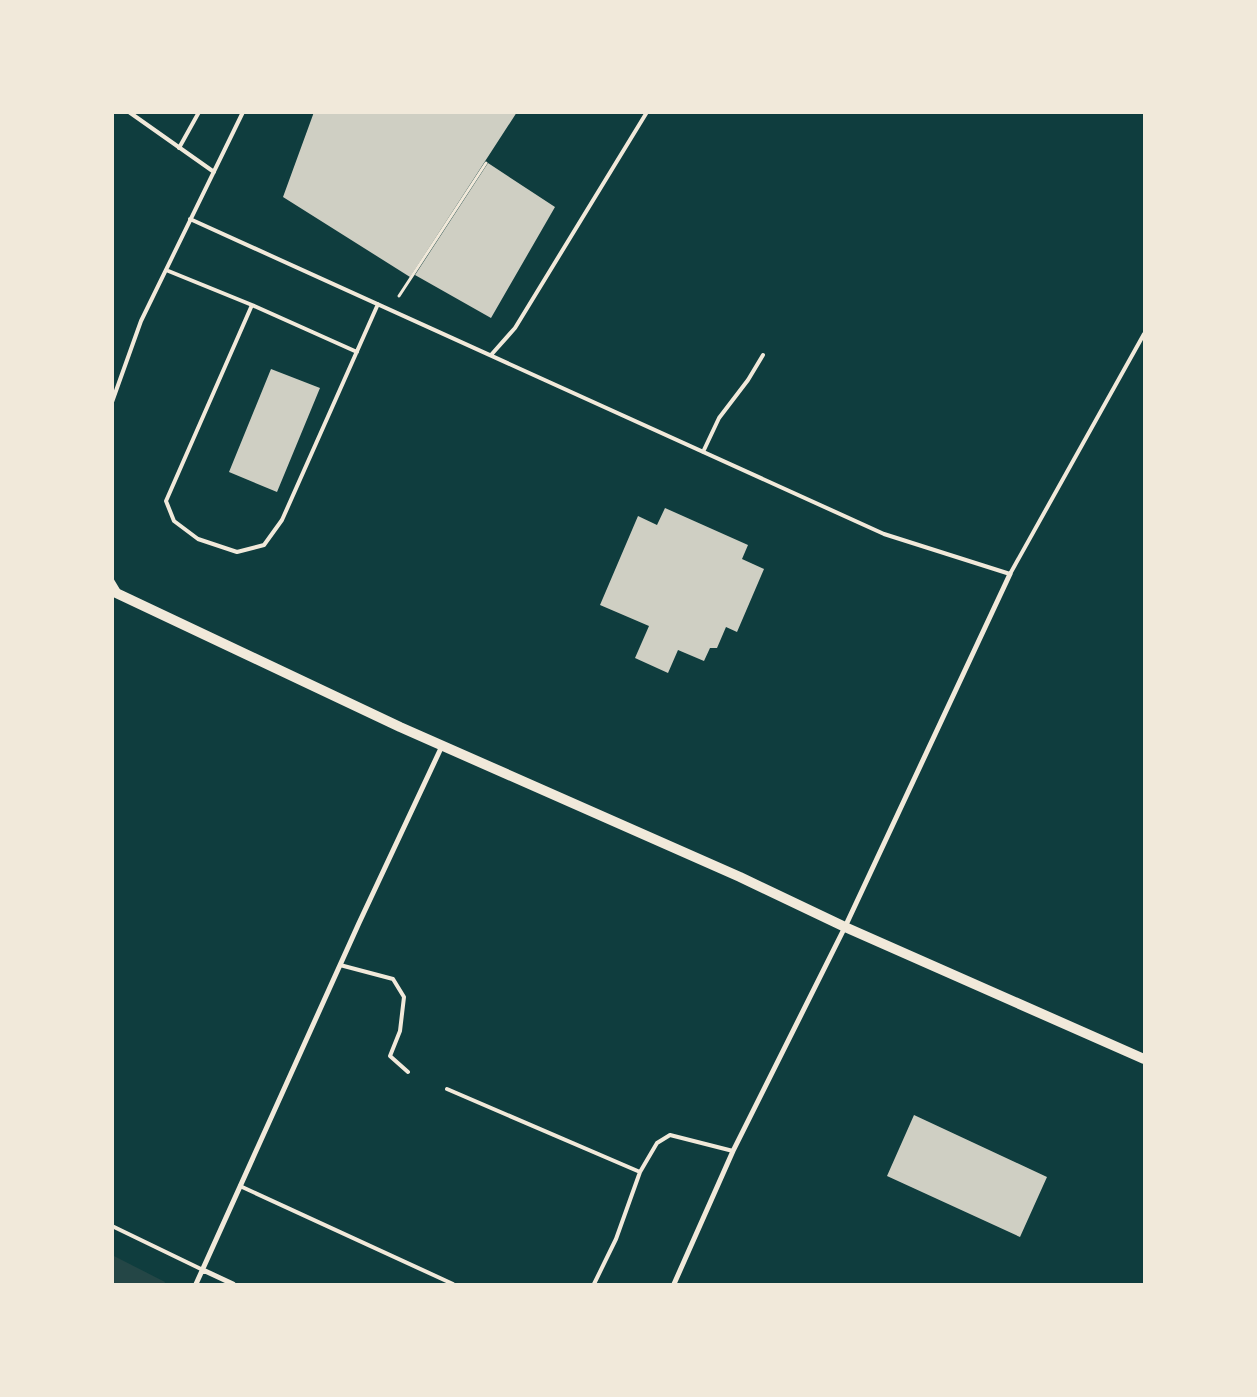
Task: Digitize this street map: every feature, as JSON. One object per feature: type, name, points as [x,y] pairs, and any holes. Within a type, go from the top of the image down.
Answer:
[{"type":"main road","points":[[116,592],[442,745],[740,877],[845,927],[1144,1059]]},
{"type":"street","points":[[674,1284],[733,1151],[845,927],[1010,574]]},
{"type":"street","points":[[196,1284],[442,745]]},
{"type":"street","points":[[203,1270],[233,1284]]},
{"type":"lane","points":[[130,112],[214,172]]},
{"type":"lane","points":[[179,148],[199,112]]},
{"type":"lane","points":[[112,402],[141,321],[243,112]]},
{"type":"lane","points":[[491,355],[516,328],[647,112]]},
{"type":"lane","points":[[190,219],[884,534],[1010,574],[1144,334]]},
{"type":"lane","points":[[166,270],[252,305],[357,352]]},
{"type":"lane","points":[[252,305],[166,501],[174,521],[198,539],[237,552],[264,545],[282,520],[378,304]]},
{"type":"lane","points":[[703,452],[720,418],[748,380],[763,355]]},
{"type":"lane","points":[[112,580],[116,592]]},
{"type":"lane","points":[[340,965],[393,979],[404,997],[400,1031],[390,1056],[408,1072]]},
{"type":"lane","points":[[447,1089],[640,1172]]},
{"type":"lane","points":[[594,1284],[616,1239],[640,1172],[657,1143],[670,1135],[733,1151]]},
{"type":"lane","points":[[240,1186],[453,1284]]},
{"type":"lane","points":[[112,1226],[203,1270]]},
{"type":"path","points":[[389,309],[486,162]]},
{"type":"shaded area","points":[[112,1255],[165,1282],[164,1284],[113,1284]]},
{"type":"building","points":[[314,112],[517,112],[410,277],[283,197]]},
{"type":"building","points":[[488,163],[555,207],[491,318],[415,275]]},
{"type":"building","points":[[271,369],[320,388],[277,492],[229,472]]},
{"type":"building","points":[[665,508],[748,545],[742,559],[764,569],[737,632],[726,627],[717,648],[710,648],[704,661],[678,650],[668,673],[635,658],[649,626],[600,605],[638,516],[657,525]]},
{"type":"building","points":[[914,1115],[1047,1177],[1020,1237],[887,1176]]}]
